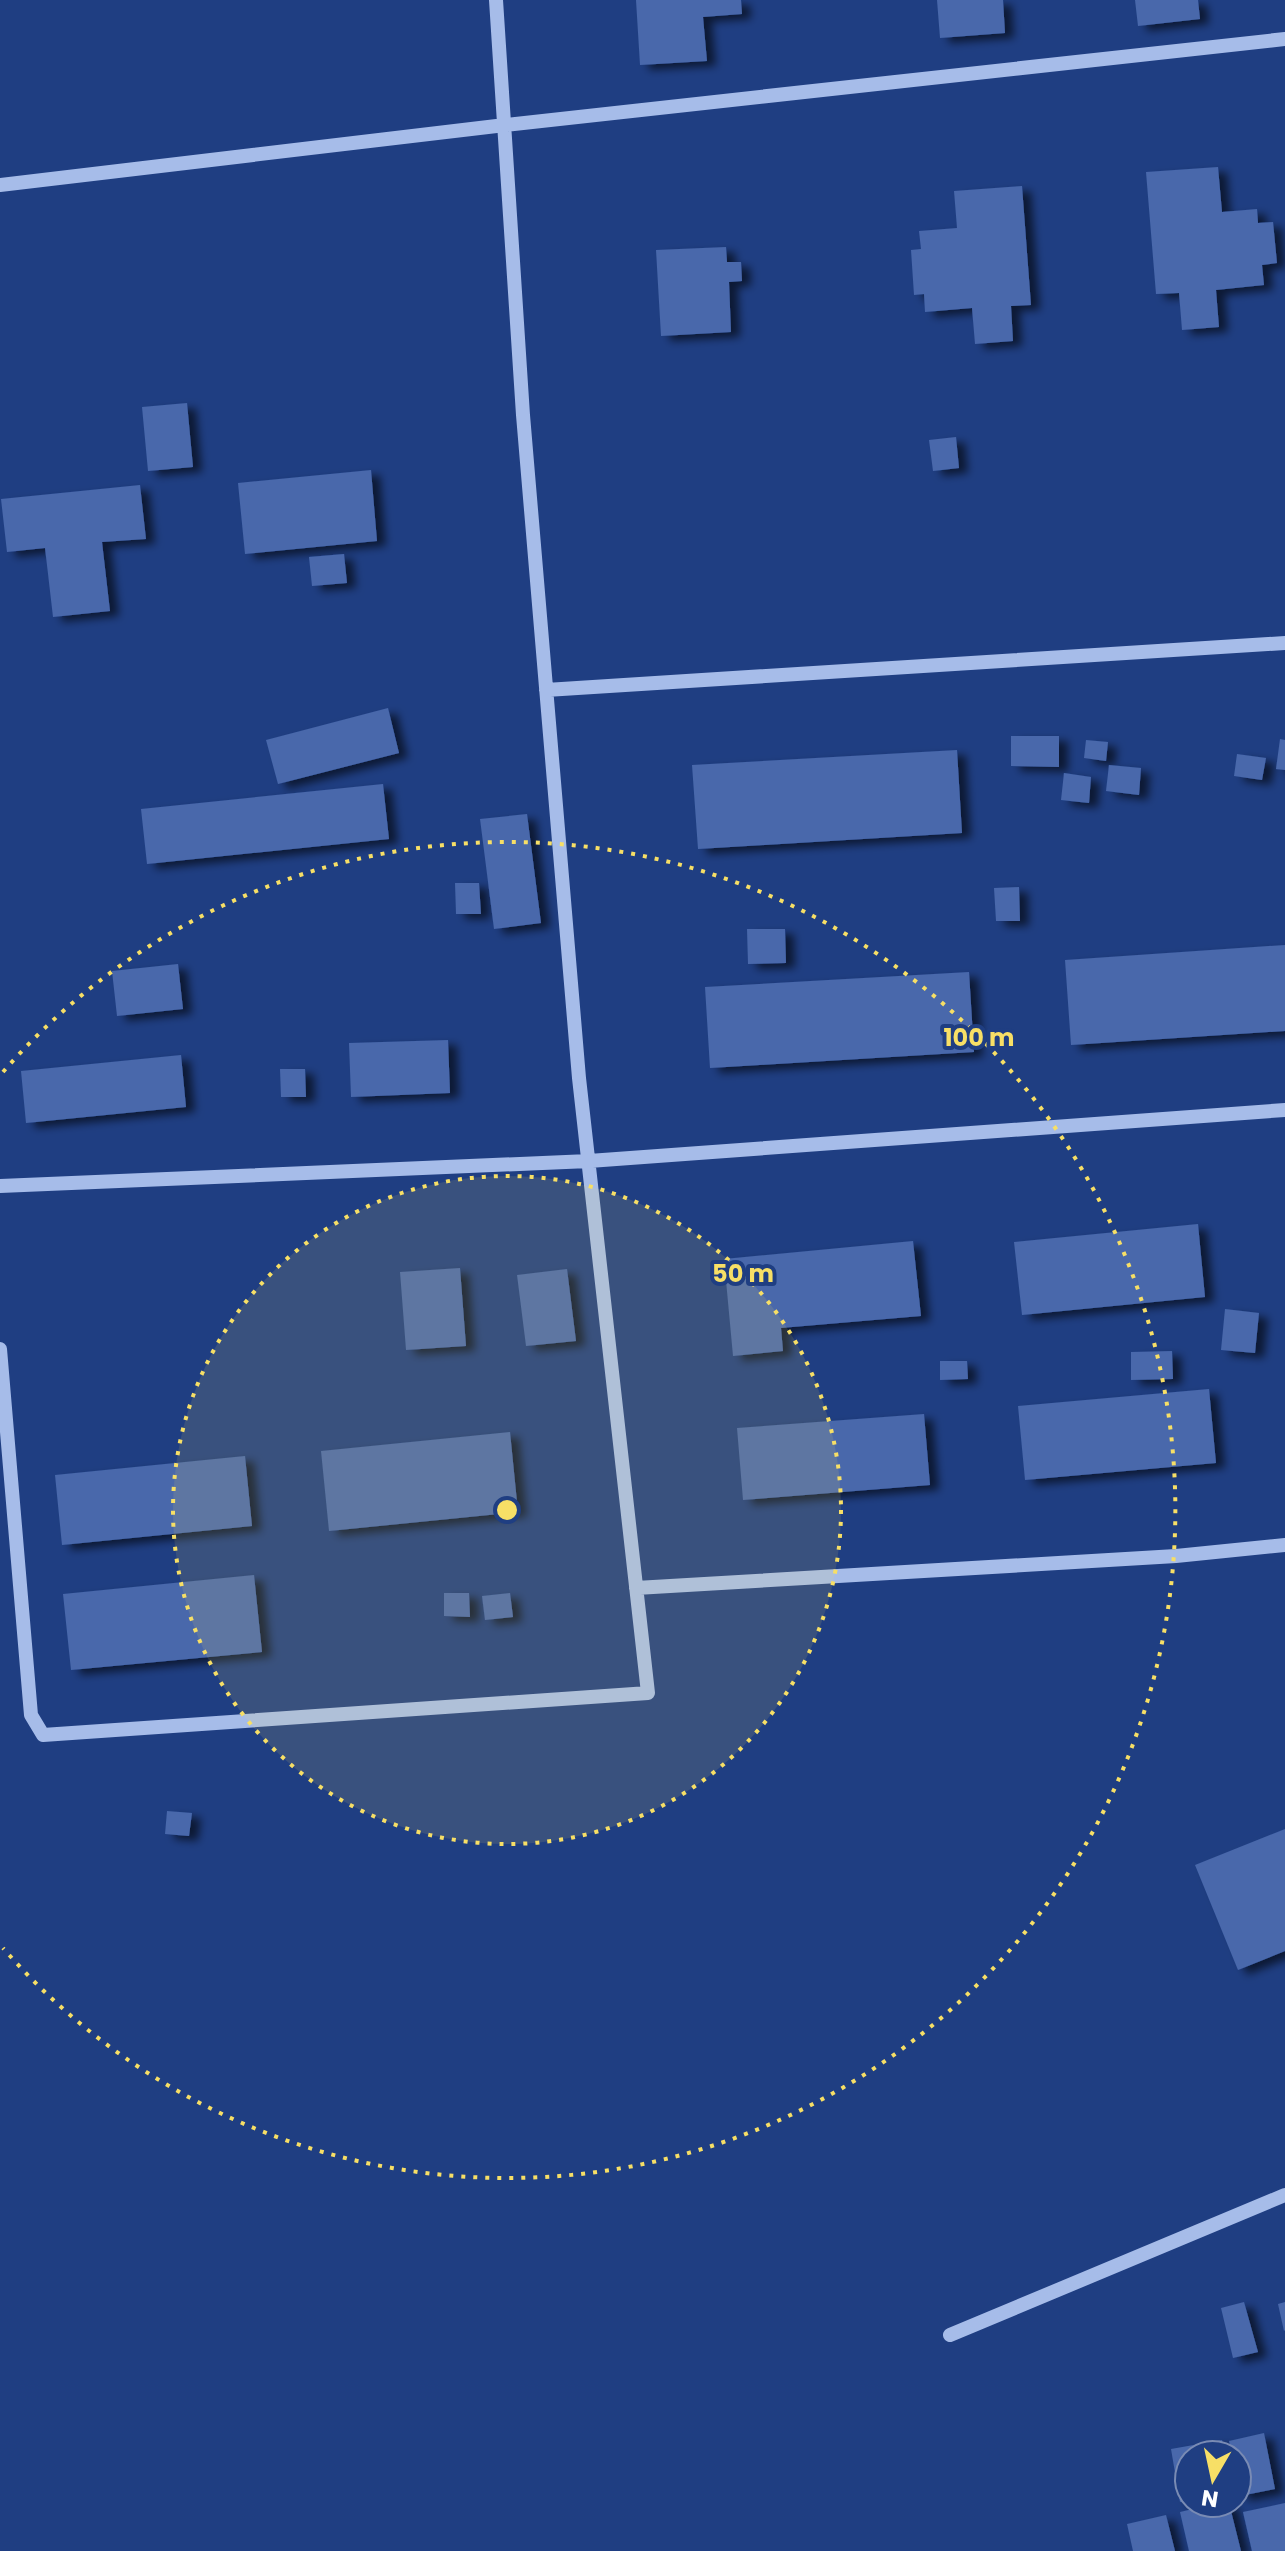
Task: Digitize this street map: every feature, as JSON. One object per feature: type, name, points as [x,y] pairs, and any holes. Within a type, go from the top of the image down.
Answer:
[{"type":"street","points":[[0,1349],[31,1715],[43,1735],[648,1693],[579,1078],[523,415],[496,0]]},
{"type":"street","points":[[0,185],[505,125],[1285,39]]},
{"type":"street","points":[[546,690],[1285,643]]},
{"type":"street","points":[[0,1186],[589,1161],[1285,1110]]},
{"type":"street","points":[[636,1588],[1176,1556],[1285,1545]]},
{"type":"street","points":[[950,2335],[1285,2195]]},
{"type":"building","points":[[636,0],[741,0],[742,14],[703,17],[707,61],[640,65]]},
{"type":"building","points":[[937,0],[1003,0],[1005,33],[940,38]]},
{"type":"building","points":[[1135,0],[1198,0],[1200,19],[1138,26]]},
{"type":"building","points":[[1218,167],[1222,212],[1257,209],[1258,223],[1273,222],[1277,263],[1262,265],[1264,285],[1216,290],[1219,327],[1182,330],[1179,293],[1156,294],[1146,172]]},
{"type":"building","points":[[1022,186],[1031,305],[1011,306],[1013,341],[975,344],[972,308],[925,312],[924,294],[914,295],[911,250],[921,249],[919,231],[957,228],[954,191]]},
{"type":"building","points":[[726,247],[727,262],[741,262],[742,281],[729,282],[731,332],[661,336],[656,250]]},
{"type":"building","points":[[187,403],[193,467],[148,471],[142,407]]},
{"type":"building","points":[[956,437],[959,468],[933,471],[929,440]]},
{"type":"building","points":[[371,470],[377,541],[245,554],[238,483]]},
{"type":"building","points":[[140,485],[146,539],[102,542],[110,611],[53,617],[45,548],[7,552],[1,499]]},
{"type":"building","points":[[344,554],[347,583],[312,586],[309,557]]},
{"type":"building","points":[[388,708],[399,753],[278,784],[266,740]]},
{"type":"building","points":[[1011,736],[1059,736],[1059,767],[1011,766]]},
{"type":"building","points":[[1280,739],[1285,740],[1285,770],[1276,769]]},
{"type":"building","points":[[1086,740],[1108,742],[1106,761],[1084,758]]},
{"type":"building","points":[[957,750],[962,833],[698,849],[692,765]]},
{"type":"building","points":[[1237,754],[1266,758],[1262,780],[1234,776]]},
{"type":"building","points":[[1109,765],[1141,768],[1139,795],[1106,791]]},
{"type":"building","points":[[1064,773],[1091,777],[1089,803],[1061,800]]},
{"type":"building","points":[[383,784],[389,839],[147,864],[141,809]]},
{"type":"building","points":[[527,814],[541,923],[494,929],[480,819]]},
{"type":"building","points":[[455,883],[479,883],[481,914],[456,914]]},
{"type":"building","points":[[1019,887],[1020,921],[996,921],[994,888]]},
{"type":"building","points":[[747,929],[785,929],[786,963],[748,964]]},
{"type":"building","points":[[1285,945],[1285,1031],[1071,1045],[1065,960]]},
{"type":"building","points":[[178,964],[183,1009],[117,1016],[112,971]]},
{"type":"building","points":[[969,972],[974,1052],[710,1068],[705,987]]},
{"type":"building","points":[[448,1040],[450,1093],[351,1097],[349,1043]]},
{"type":"building","points":[[181,1055],[186,1107],[26,1123],[21,1071]]},
{"type":"building","points":[[280,1069],[305,1069],[306,1097],[281,1097]]},
{"type":"building","points":[[1198,1224],[1205,1297],[1022,1315],[1014,1242]]},
{"type":"building","points":[[913,1241],[921,1316],[781,1328],[783,1351],[733,1356],[724,1259]]},
{"type":"building","points":[[460,1268],[466,1346],[406,1350],[400,1272]]},
{"type":"building","points":[[567,1269],[576,1341],[526,1346],[517,1275]]},
{"type":"building","points":[[1225,1309],[1259,1313],[1255,1353],[1221,1350]]},
{"type":"building","points":[[1172,1351],[1173,1379],[1131,1380],[1131,1352]]},
{"type":"building","points":[[940,1361],[967,1361],[968,1379],[940,1380]]},
{"type":"building","points":[[1209,1389],[1216,1463],[1025,1480],[1018,1406]]},
{"type":"building","points":[[924,1414],[930,1485],[743,1500],[737,1428]]},
{"type":"building","points":[[510,1432],[518,1512],[329,1531],[321,1451]]},
{"type":"building","points":[[245,1456],[252,1526],[62,1545],[55,1475]]},
{"type":"building","points":[[254,1575],[262,1652],[71,1670],[63,1594]]},
{"type":"building","points":[[444,1593],[469,1593],[470,1617],[444,1616]]},
{"type":"building","points":[[510,1593],[513,1617],[485,1620],[482,1596]]},
{"type":"building","points":[[167,1811],[192,1813],[189,1836],[165,1834]]},
{"type":"building","points":[[1285,1829],[1285,1951],[1238,1970],[1195,1865]]},
{"type":"building","points":[[1244,2302],[1258,2352],[1233,2358],[1221,2308]]},
{"type":"building","points":[[1285,2302],[1285,2330],[1284,2331],[1278,2304]]},
{"type":"building","points":[[1264,2433],[1275,2489],[1253,2493],[1253,2439],[1238,2439]]},
{"type":"building","points":[[1285,2503],[1285,2551],[1252,2551],[1245,2519],[1253,2519],[1253,2510]]},
{"type":"building","points":[[1166,2515],[1175,2551],[1133,2551],[1127,2524]]},
{"type":"building","points":[[1182,2519],[1233,2519],[1241,2551],[1189,2551]]}]
